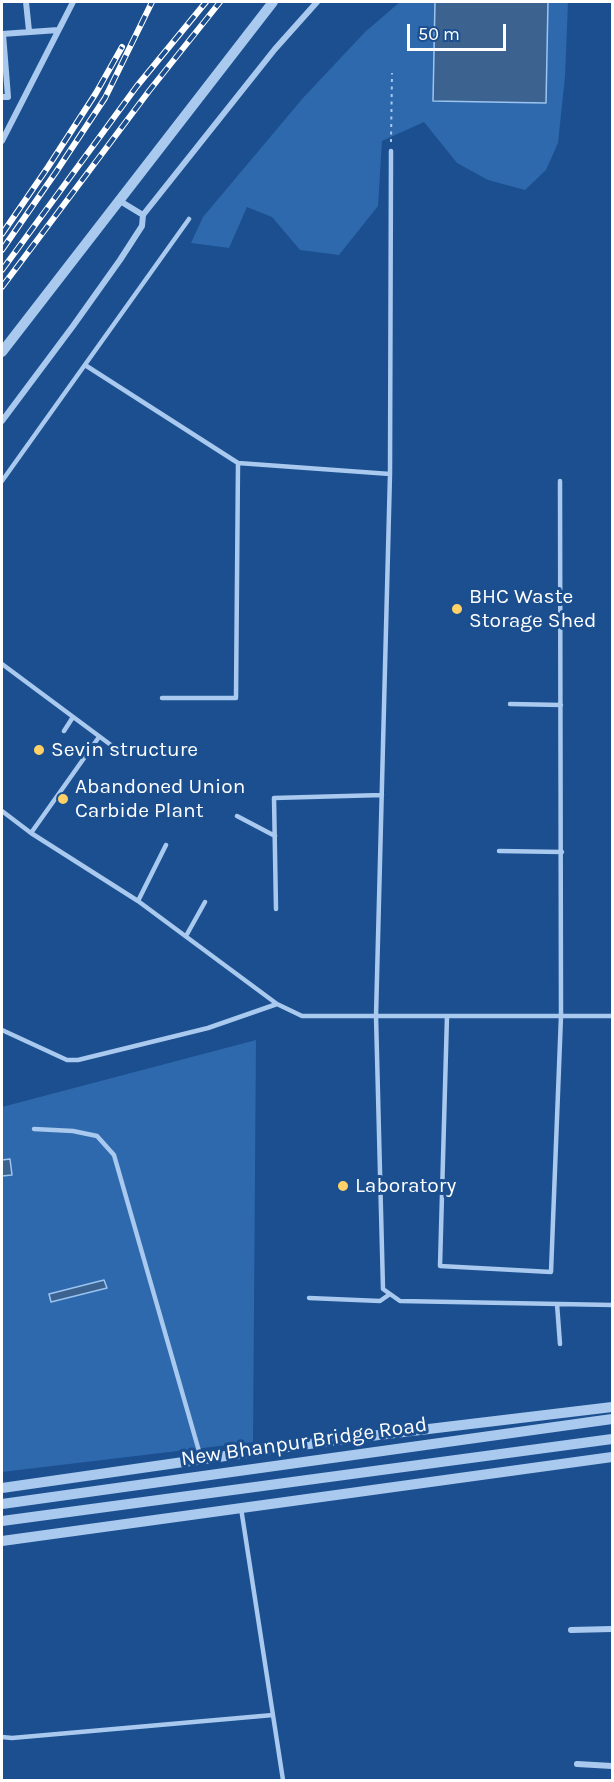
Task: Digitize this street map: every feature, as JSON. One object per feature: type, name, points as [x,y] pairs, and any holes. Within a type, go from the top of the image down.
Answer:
[{"type":"street","points":[[26,2],[29,32]]},
{"type":"street","points":[[2,141],[73,2]]},
{"type":"street","points":[[2,352],[273,2]]},
{"type":"street","points":[[2,421],[74,326],[120,260],[142,226],[143,215],[275,49],[316,2]]},
{"type":"street","points":[[2,97],[8,97],[2,34],[58,30]]},
{"type":"street","points":[[120,201],[143,215]]},
{"type":"street","points":[[2,1488],[337,1440],[612,1407]]},
{"type":"street","name":"New Bhanpur Bridge Road","points":[[2,1503],[612,1419]]},
{"type":"street","name":"New Bhanpur Bridge Road","points":[[2,1521],[612,1439]]},
{"type":"street","points":[[2,1541],[612,1457]]},
{"type":"street","points":[[571,1630],[612,1629]]},
{"type":"street","points":[[577,1764],[612,1766]]},
{"type":"lane","points":[[391,151],[390,474],[376,1016],[383,1289],[400,1301],[612,1305]]},
{"type":"lane","points":[[2,482],[189,219]]},
{"type":"lane","points":[[85,365],[238,463],[390,474]]},
{"type":"lane","points":[[162,698],[236,698],[238,463]]},
{"type":"lane","points":[[447,1016],[440,1266],[551,1272],[561,1016],[561,481]]},
{"type":"lane","points":[[2,664],[119,751]]},
{"type":"lane","points":[[510,704],[561,705]]},
{"type":"lane","points":[[64,731],[73,717]]},
{"type":"lane","points":[[31,833],[99,736]]},
{"type":"lane","points":[[276,909],[274,798],[382,795]]},
{"type":"lane","points":[[2,811],[31,833],[138,901],[277,1004],[302,1016],[612,1017]]},
{"type":"lane","points":[[237,816],[275,836]]},
{"type":"lane","points":[[138,901],[166,845]]},
{"type":"lane","points":[[499,851],[562,852]]},
{"type":"lane","points":[[186,936],[205,902]]},
{"type":"lane","points":[[2,1030],[67,1059],[78,1060],[208,1028],[277,1004]]},
{"type":"lane","points":[[34,1129],[73,1131],[97,1137],[114,1155],[202,1461]]},
{"type":"lane","points":[[309,1298],[380,1301],[390,1294]]},
{"type":"lane","points":[[557,1304],[561,1344]]},
{"type":"lane","points":[[241,1508],[283,1780]]},
{"type":"lane","points":[[2,1737],[12,1738],[273,1715]]},
{"type":"path","points":[[391,151],[392,73]]},
{"type":"shaded area","points":[[400,2],[568,2],[565,77],[558,143],[546,170],[525,190],[488,180],[457,163],[424,122],[382,141],[378,206],[339,255],[300,250],[272,217],[247,207],[229,248],[191,243],[203,217],[303,98],[365,32]]},
{"type":"shaded area","points":[[435,2],[548,2],[546,103],[433,101]]},
{"type":"shaded area","points":[[256,1040],[253,1442],[2,1472],[2,1107]]},
{"type":"shaded area","points":[[10,1159],[12,1175],[2,1176],[2,1160]]},
{"type":"shaded area","points":[[104,1280],[107,1288],[51,1302],[49,1294]]},
{"type":"railway","points":[[2,250],[105,98],[152,2]]},
{"type":"railway","points":[[2,270],[137,86],[206,2]]},
{"type":"railway","points":[[2,287],[149,91],[220,2]]},
{"type":"railway","points":[[2,234],[96,93],[122,47]]},
{"type":"place","name":"BHC Waste Storage Shed","points":[[457,609]]},
{"type":"place","name":"Sevin structure","points":[[39,750]]},
{"type":"place","name":"Abandoned Union Carbide Plant","points":[[63,799]]},
{"type":"place","name":"Laboratory","points":[[343,1186]]}]
